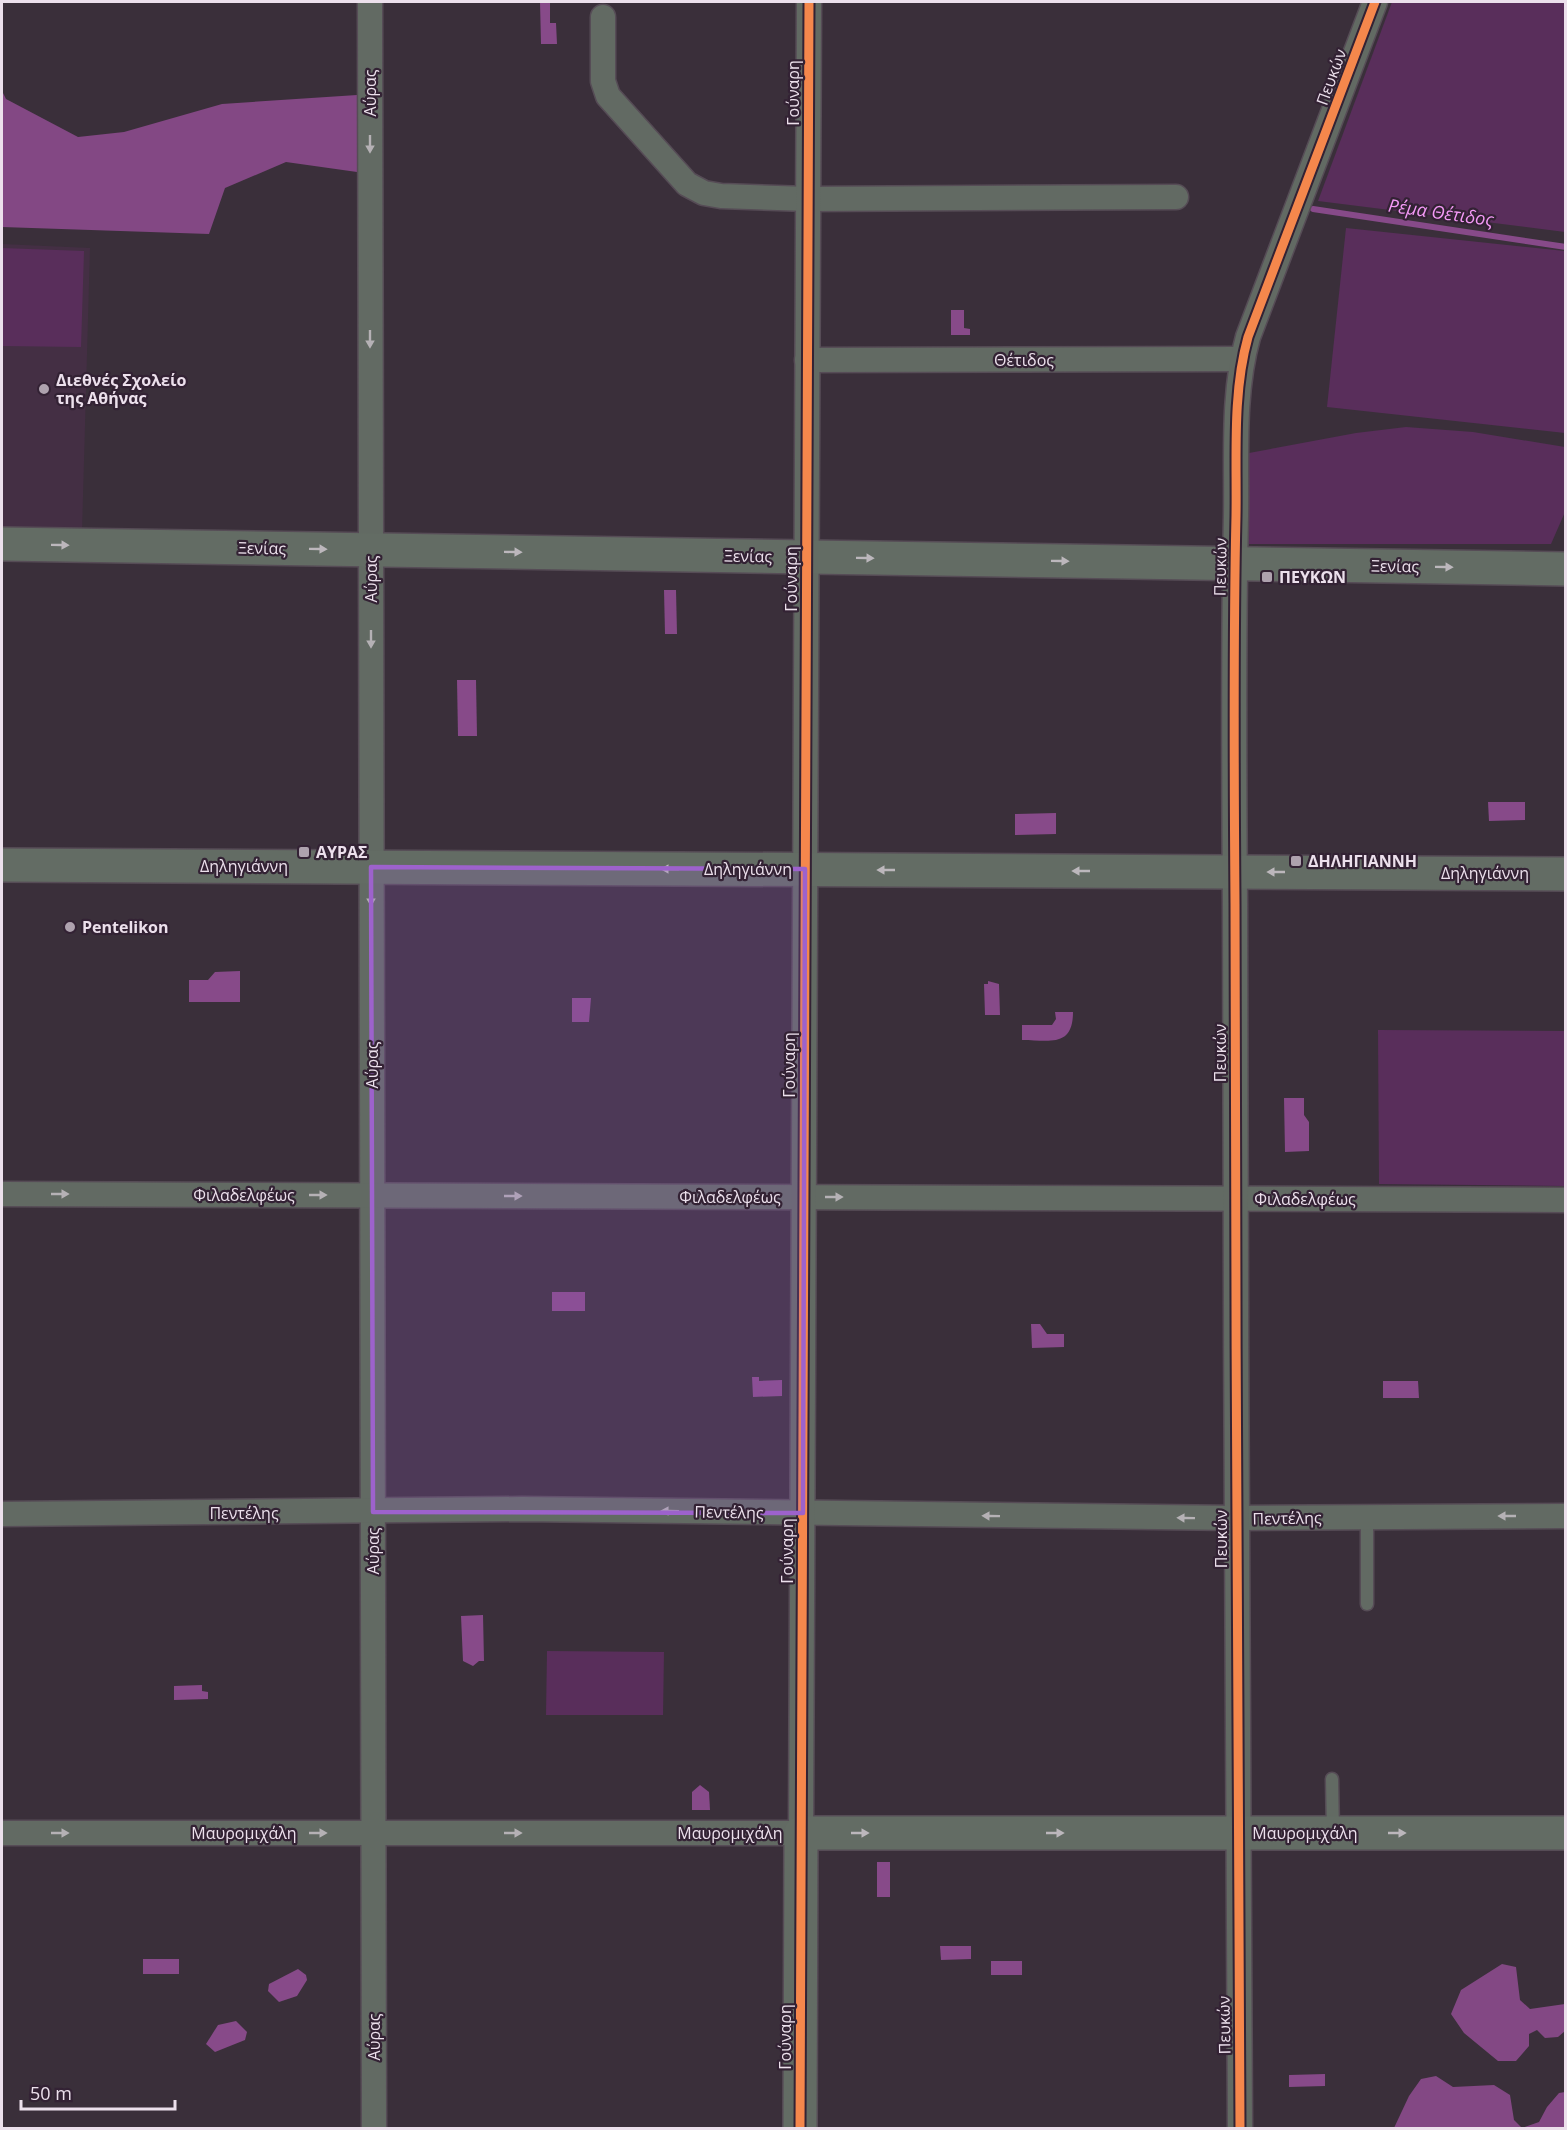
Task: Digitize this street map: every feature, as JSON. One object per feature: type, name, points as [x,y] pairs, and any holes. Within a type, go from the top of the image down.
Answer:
[{"type":"street","name":"Αύρας","points":[[370,2],[374,2128]]},
{"type":"street","name":"Γούναρη","points":[[800,2128],[808,2]]},
{"type":"street","name":"Πευκών","points":[[1240,2128],[1234,872],[1235,564],[1242,359],[1375,2]]},
{"type":"street","points":[[603,17],[604,89],[635,128],[687,184],[704,193],[721,196],[808,199],[1176,196]]},
{"type":"street","name":"Θέτιδος","points":[[807,360],[1242,359]]},
{"type":"street","name":"Ξενίας","points":[[2,544],[1566,569]]},
{"type":"street","name":"Δηληγιάννη","points":[[2,865],[1566,874]]},
{"type":"street","name":"Φιλαδελφέως","points":[[2,1194],[1566,1200]]},
{"type":"street","name":"Πεντέλης","points":[[2,1514],[522,1509],[1236,1518],[1566,1516]]},
{"type":"street","name":"Μαυρομιχάλη","points":[[2,1833],[1566,1833]]},
{"type":"lane","points":[[1367,1517],[1367,1604]]},
{"type":"lane","points":[[1332,1779],[1334,1833]]},
{"type":"highlighted area","points":[[371,867],[805,869],[803,1513],[373,1512]]},
{"type":"shaded area","points":[[540,2],[550,2],[550,23],[556,23],[557,44],[541,44]]},
{"type":"shaded area","points":[[1392,2],[1565,2],[1565,232],[1318,201]]},
{"type":"shaded area","points":[[2,91],[6,99],[78,137],[124,132],[222,104],[357,95],[357,172],[286,162],[225,188],[209,234],[2,227]]},
{"type":"shaded area","points":[[1346,228],[1565,251],[1565,433],[1327,407]]},
{"type":"shaded area","name":"Διεθνές Σχολείο της Αθήνας","points":[[2,244],[90,248],[82,532],[2,530]]},
{"type":"shaded area","points":[[2,248],[84,251],[81,347],[2,346]]},
{"type":"shaded area","points":[[951,310],[964,310],[964,328],[970,329],[970,335],[951,335]]},
{"type":"shaded area","points":[[1406,427],[1473,432],[1565,447],[1565,512],[1551,544],[1248,544],[1249,453],[1356,433]]},
{"type":"shaded area","points":[[664,590],[676,590],[677,634],[665,634]]},
{"type":"shaded area","points":[[457,680],[476,680],[477,736],[458,736]]},
{"type":"shaded area","points":[[1488,802],[1525,802],[1525,820],[1489,821]]},
{"type":"shaded area","points":[[1056,813],[1056,834],[1015,835],[1015,814]]},
{"type":"shaded area","points":[[240,971],[240,1002],[189,1002],[189,980],[208,980],[215,972]]},
{"type":"shaded area","points":[[988,981],[999,984],[1000,1015],[985,1015],[984,984],[988,984]]},
{"type":"shaded area","points":[[572,998],[591,998],[589,1022],[572,1022]]},
{"type":"shaded area","points":[[1055,1012],[1073,1012],[1072,1024],[1064,1037],[1050,1041],[1022,1040],[1022,1025],[1052,1025],[1056,1019]]},
{"type":"shaded area","points":[[1378,1030],[1565,1031],[1565,1186],[1379,1184]]},
{"type":"shaded area","points":[[1284,1098],[1304,1098],[1304,1115],[1309,1122],[1309,1151],[1285,1152]]},
{"type":"shaded area","points":[[552,1292],[585,1292],[585,1311],[552,1311]]},
{"type":"shaded area","points":[[1031,1324],[1040,1324],[1047,1334],[1064,1334],[1064,1347],[1032,1348]]},
{"type":"shaded area","points":[[752,1377],[759,1377],[759,1381],[782,1380],[782,1396],[753,1397]]},
{"type":"shaded area","points":[[1383,1381],[1418,1381],[1419,1398],[1383,1398]]},
{"type":"shaded area","points":[[483,1615],[484,1661],[479,1661],[473,1666],[463,1661],[461,1616]]},
{"type":"shaded area","points":[[547,1651],[664,1652],[663,1715],[546,1715]]},
{"type":"shaded area","points":[[202,1685],[202,1691],[208,1692],[208,1699],[174,1700],[174,1686]]},
{"type":"shaded area","points":[[700,1785],[709,1792],[710,1810],[692,1810],[692,1792]]},
{"type":"shaded area","points":[[877,1862],[890,1862],[890,1897],[877,1897]]},
{"type":"shaded area","points":[[940,1946],[971,1946],[971,1959],[941,1960]]},
{"type":"shaded area","points":[[143,1959],[179,1959],[179,1974],[143,1974]]},
{"type":"shaded area","points":[[991,1961],[1022,1961],[1022,1975],[991,1975]]},
{"type":"shaded area","points":[[1502,1964],[1516,1967],[1520,2000],[1530,2009],[1565,2004],[1565,2031],[1558,2037],[1545,2038],[1537,2030],[1529,2034],[1529,2046],[1516,2061],[1498,2061],[1464,2033],[1451,2014],[1461,1990]]},
{"type":"shaded area","points":[[298,1969],[306,1975],[307,1980],[297,1996],[279,2002],[268,1991],[269,1984]]},
{"type":"shaded area","points":[[236,2021],[247,2032],[245,2040],[215,2052],[206,2044],[218,2025]]},
{"type":"shaded area","points":[[1325,2074],[1325,2086],[1289,2087],[1289,2075]]},
{"type":"shaded area","points":[[1436,2076],[1453,2087],[1494,2085],[1510,2095],[1514,2120],[1522,2128],[1394,2128],[1409,2096],[1421,2079]]},
{"type":"shaded area","points":[[1565,2092],[1565,2128],[1522,2128],[1539,2122],[1547,2107],[1559,2093]]},
{"type":"waterway","name":"Ρέμα Θέτιδος","points":[[1313,209],[1566,247]]},
{"type":"cycle path","points":[[800,2128],[809,2]]},
{"type":"cycle path","points":[[1240,2128],[1234,710],[1237,403],[1248,337],[1375,2]]},
{"type":"place","name":"Διεθνές Σχολείο της Αθήνας","points":[[44,389]]},
{"type":"place","name":"ΠΕΥΚΩΝ","points":[[1267,577]]},
{"type":"place","name":"ΑΥΡΑΣ","points":[[304,852]]},
{"type":"place","name":"ΔΗΛΗΓΙΑΝΝΗ","points":[[1296,861]]},
{"type":"place","name":"Pentelikon","points":[[70,927]]}]
